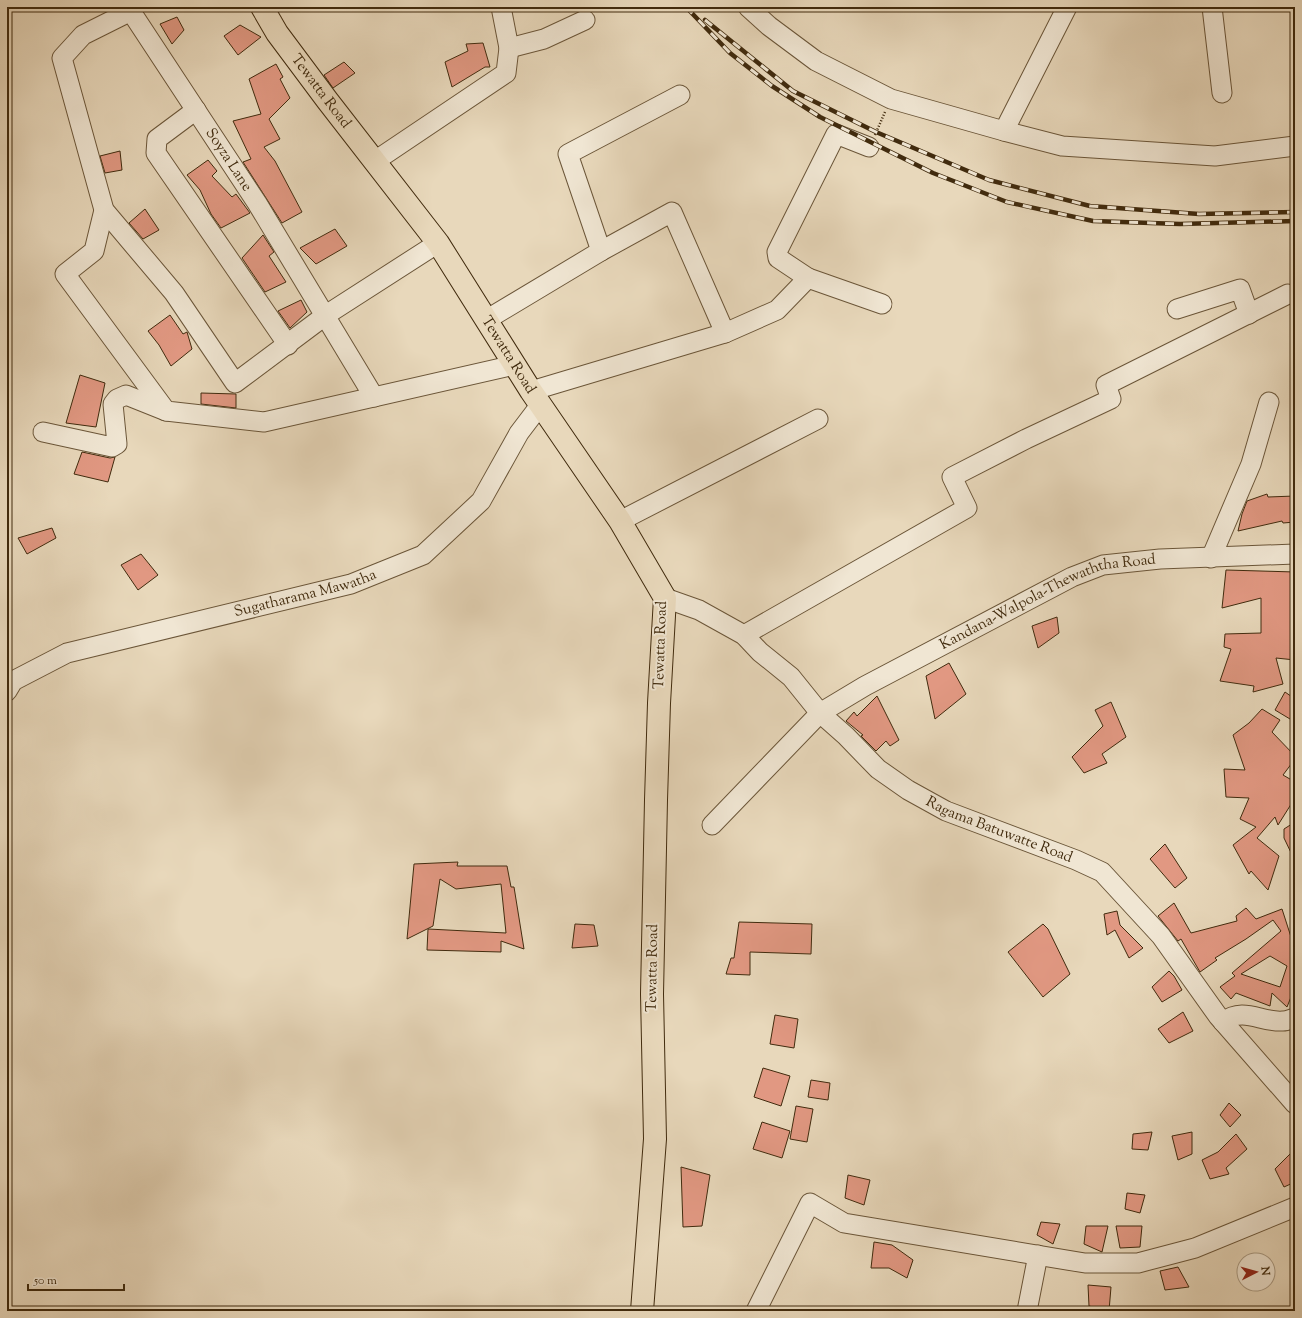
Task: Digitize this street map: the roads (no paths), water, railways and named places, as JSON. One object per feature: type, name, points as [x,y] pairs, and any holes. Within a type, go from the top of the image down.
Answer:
[{"type":"main road","name":"Tewatta Road","points":[[262,7],[277,33],[438,243],[514,365],[620,521],[665,598],[659,703],[655,831],[652,994],[655,1139],[642,1311]]},
{"type":"street","points":[[375,161],[506,73],[509,48],[501,7]]},
{"type":"street","points":[[748,7],[769,26],[816,61],[891,98],[1004,131],[1062,146],[1215,156],[1295,146]]},
{"type":"street","points":[[1004,131],[1068,7]]},
{"type":"street","points":[[1212,7],[1222,93]]},
{"type":"street","points":[[130,9],[83,35],[62,58],[104,210],[174,293],[235,383],[288,345],[326,315],[438,243]]},
{"type":"street","name":"Soyza Lane","points":[[130,9],[257,203],[374,396]]},
{"type":"street","points":[[509,48],[544,39],[585,20]]},
{"type":"street","points":[[601,251],[568,154],[680,95]]},
{"type":"street","points":[[196,110],[157,139],[156,153],[288,345]]},
{"type":"street","points":[[868,146],[836,134],[777,252],[778,258],[808,278],[882,304]]},
{"type":"street","points":[[104,210],[94,252],[65,274],[166,411]]},
{"type":"street","points":[[486,320],[601,251],[672,212],[725,333]]},
{"type":"street","points":[[536,398],[725,333],[777,310],[808,278]]},
{"type":"street","points":[[1177,309],[1240,289],[1249,314]]},
{"type":"street","points":[[744,635],[967,508],[952,477],[1111,398],[1106,385],[1288,294]]},
{"type":"street","points":[[43,432],[112,447],[117,444],[114,404],[117,399],[126,395],[166,411],[264,422],[514,365]]},
{"type":"street","name":"Sugatharama Mawatha","points":[[7,691],[13,681],[67,653],[351,584],[423,555],[481,501],[519,433],[536,398]]},
{"type":"street","points":[[1211,558],[1251,464],[1270,402]]},
{"type":"street","points":[[620,521],[818,419]]},
{"type":"street","name":"Kandana-Walpola-Thewaththa Road","points":[[712,825],[820,713],[865,686],[1072,577],[1103,565],[1160,559],[1295,554]]},
{"type":"street","name":"Ragama Batuwatte Road","points":[[665,598],[699,610],[744,635],[760,652],[791,677],[820,713],[878,769],[908,790],[946,811],[1076,860],[1102,872],[1162,936],[1223,1022],[1295,1104]]},
{"type":"street","points":[[1223,1022],[1231,1015],[1247,1015],[1282,1021],[1295,1018]]},
{"type":"street","points":[[756,1311],[810,1203],[844,1223],[1085,1263],[1138,1264],[1195,1248],[1295,1207]]},
{"type":"street","points":[[1027,1311],[1038,1255]]},
{"type":"railway","points":[[686,7],[730,53],[772,86],[820,117],[933,173],[1007,202],[1093,221],[1180,224],[1295,221]]},
{"type":"railway","points":[[705,20],[793,91],[876,132],[989,180],[1090,206],[1199,214],[1295,212]]}]
